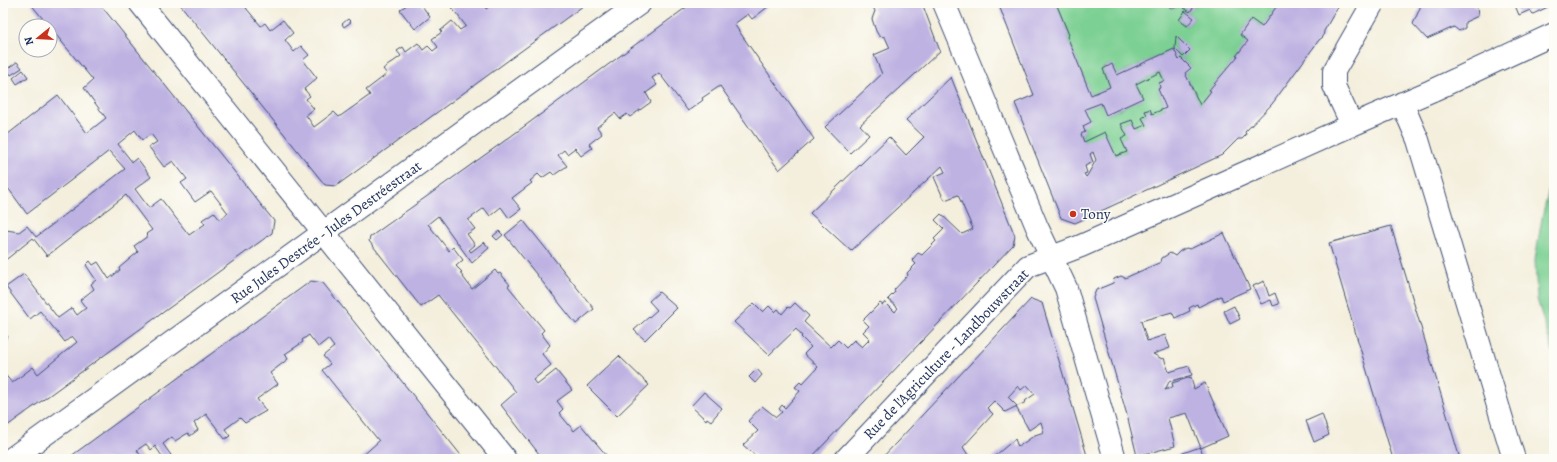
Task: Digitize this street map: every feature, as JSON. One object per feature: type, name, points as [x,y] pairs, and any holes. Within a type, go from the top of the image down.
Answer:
[{"type":"street","points":[[140,3],[505,459]]},
{"type":"street","name":"Rue Jules Destrée - Jules Destréestraat","points":[[12,459],[640,3]]},
{"type":"street","points":[[944,3],[1037,227],[1066,288],[1115,459]]},
{"type":"street","points":[[1352,125],[1334,86],[1334,71],[1373,3]]},
{"type":"street","name":"Rue de l'Agriculture - Landbouwstraat","points":[[846,459],[1028,266],[1081,246],[1554,34]]},
{"type":"street","points":[[1402,103],[1418,140],[1514,459]]},
{"type":"green space","points":[[1056,3],[1168,3],[1171,9],[1179,6],[1178,3],[1188,3],[1184,8],[1190,12],[1197,3],[1279,3],[1262,27],[1251,19],[1240,35],[1248,41],[1238,56],[1210,89],[1211,91],[1200,105],[1185,73],[1191,67],[1181,58],[1179,60],[1174,49],[1117,75],[1112,64],[1103,68],[1110,87],[1091,95],[1067,36],[1069,35]],"holes":[[[1185,11],[1194,18],[1187,26],[1179,20]],[[1176,37],[1190,50],[1183,57],[1175,49]]]},
{"type":"green space","points":[[1160,72],[1164,81],[1159,83],[1160,88],[1158,90],[1166,108],[1152,114],[1150,109],[1145,111],[1147,115],[1142,118],[1146,125],[1136,129],[1132,120],[1122,124],[1127,136],[1121,139],[1127,152],[1116,156],[1105,133],[1084,142],[1081,134],[1085,132],[1083,126],[1085,109],[1101,103],[1107,115],[1143,98],[1136,84]]},
{"type":"green space","points":[[1554,168],[1554,356],[1537,299],[1535,260],[1542,218]]},
{"type":"building","points":[[30,3],[99,3],[274,221],[272,233],[3,429],[3,372],[12,383],[33,367],[38,374],[77,342],[72,336],[65,342],[40,311],[30,319],[6,287],[24,274],[58,318],[72,308],[77,315],[86,308],[80,300],[94,289],[91,284],[96,280],[86,265],[90,261],[93,265],[98,262],[109,279],[120,270],[119,268],[138,252],[134,246],[148,236],[146,234],[152,230],[126,195],[47,256],[33,238],[3,262],[3,230],[5,228],[6,230],[19,232],[27,226],[36,237],[125,169],[109,151],[27,214],[8,188],[3,192],[3,138],[58,95],[87,133],[106,118],[84,88],[93,80],[58,37],[58,18],[42,18]],"holes":[[[135,130],[142,140],[151,134],[157,142],[149,147],[164,167],[173,161],[187,179],[181,183],[195,202],[211,191],[228,213],[220,220],[214,212],[202,220],[205,224],[189,235],[161,199],[149,208],[135,189],[151,177],[137,158],[132,162],[118,144]]]},
{"type":"building","points":[[179,3],[252,3],[246,8],[261,26],[265,23],[270,30],[283,20],[293,33],[285,40],[294,52],[301,46],[309,55],[303,60],[317,78],[304,89],[310,96],[306,99],[314,109],[306,115],[314,127],[334,112],[339,117],[370,95],[366,90],[387,74],[383,69],[401,56],[397,51],[403,47],[406,52],[418,43],[423,50],[428,46],[433,51],[438,47],[432,39],[442,32],[440,31],[452,21],[460,30],[466,26],[448,3],[482,3],[486,9],[495,3],[587,3],[336,186],[325,185]]},
{"type":"building","points":[[409,3],[420,3],[430,17],[415,29],[400,10]]},
{"type":"building","points":[[692,3],[773,3],[752,19],[748,14],[734,24],[814,139],[779,170],[720,86],[702,98],[703,100],[688,111],[659,73],[652,78],[657,85],[646,93],[651,102],[630,117],[627,114],[620,119],[615,113],[597,127],[602,134],[589,144],[592,148],[581,156],[575,148],[567,154],[564,150],[558,155],[567,166],[554,175],[551,172],[542,178],[538,174],[530,181],[532,183],[512,198],[521,209],[509,218],[501,207],[490,216],[484,208],[468,220],[475,229],[467,234],[475,245],[469,250],[471,252],[484,242],[489,248],[472,263],[438,216],[428,224],[449,251],[453,247],[463,260],[456,266],[462,272],[460,273],[472,289],[495,270],[498,274],[500,273],[510,285],[508,286],[544,330],[541,333],[550,345],[542,354],[551,365],[533,380],[537,385],[556,370],[572,390],[557,401],[563,409],[559,413],[574,431],[581,425],[607,456],[603,459],[543,459],[501,405],[516,392],[509,383],[438,295],[421,307],[369,241],[370,237],[503,142]]},
{"type":"building","points":[[878,3],[922,3],[940,51],[860,125],[869,135],[850,153],[825,127],[882,74],[874,55],[890,48],[885,37],[879,36],[872,19],[875,11],[873,7],[879,5]]},
{"type":"building","points":[[998,3],[1056,3],[1069,35],[1067,36],[1091,95],[1110,87],[1103,69],[1112,64],[1117,75],[1174,49],[1179,60],[1181,58],[1191,68],[1185,73],[1200,105],[1211,91],[1209,90],[1238,56],[1236,56],[1248,41],[1240,35],[1251,19],[1262,27],[1279,3],[1340,3],[1324,31],[1323,37],[1319,40],[1272,104],[1245,132],[1246,135],[1242,139],[1238,139],[1222,155],[1075,223],[1061,218],[1015,103],[1034,95]],"holes":[[[1160,72],[1164,81],[1159,83],[1160,88],[1158,89],[1166,108],[1152,114],[1150,109],[1145,111],[1147,115],[1142,118],[1146,125],[1136,129],[1132,120],[1121,124],[1127,136],[1121,139],[1127,152],[1116,156],[1105,132],[1084,142],[1081,134],[1085,132],[1083,126],[1091,122],[1085,109],[1101,103],[1106,115],[1143,98],[1136,84]],[[1093,152],[1096,160],[1086,177],[1084,174],[1087,173],[1085,166],[1093,162],[1090,154]]]},
{"type":"building","points":[[1168,3],[1178,3],[1179,6],[1171,9]]},
{"type":"building","points":[[1188,3],[1197,3],[1190,12],[1184,8]]},
{"type":"building","points":[[1420,3],[1472,3],[1477,7],[1478,16],[1465,22],[1465,28],[1459,31],[1454,27],[1427,39],[1413,24],[1420,8]]},
{"type":"building","points":[[1514,3],[1554,4],[1533,14],[1530,10],[1519,15]]},
{"type":"building","points":[[1185,11],[1194,18],[1187,26],[1179,20]]},
{"type":"building","points":[[348,19],[351,22],[344,27],[342,24]]},
{"type":"building","points":[[1176,36],[1190,50],[1183,57],[1175,49]]},
{"type":"building","points":[[17,62],[22,68],[11,75],[7,69]]},
{"type":"building","points":[[23,70],[28,77],[17,84],[13,78]]},
{"type":"building","points":[[951,77],[1015,236],[1013,245],[810,459],[756,459],[757,457],[743,445],[758,431],[748,421],[762,406],[776,417],[782,412],[779,409],[782,405],[785,408],[800,391],[795,387],[800,382],[802,384],[818,367],[804,354],[811,347],[801,337],[802,336],[796,329],[769,355],[734,322],[754,303],[763,312],[769,306],[775,312],[778,309],[782,314],[788,307],[790,308],[795,303],[809,316],[804,322],[831,347],[838,340],[846,348],[854,340],[862,347],[870,339],[863,332],[869,326],[863,320],[880,303],[883,305],[885,302],[895,312],[898,308],[888,299],[908,275],[907,273],[916,264],[912,260],[918,253],[922,255],[936,241],[934,239],[944,229],[935,220],[941,214],[962,234],[973,229],[958,195],[945,200],[942,195],[934,177],[945,172],[942,166],[851,251],[810,213],[889,137],[906,155],[924,137],[906,120]]},
{"type":"building","points":[[523,220],[594,309],[576,324],[505,235]]},
{"type":"building","points":[[1391,226],[1460,459],[1393,459],[1329,243]]},
{"type":"building","points":[[499,231],[503,235],[497,240],[493,236]]},
{"type":"building","points":[[1224,233],[1250,289],[1223,301],[1221,296],[1198,307],[1197,304],[1189,308],[1190,311],[1175,318],[1172,312],[1141,321],[1147,341],[1165,335],[1170,348],[1153,354],[1162,359],[1164,358],[1169,372],[1189,366],[1192,375],[1172,381],[1170,380],[1165,390],[1173,387],[1172,383],[1191,377],[1194,389],[1205,383],[1228,436],[1201,448],[1187,413],[1168,418],[1175,446],[1137,456],[1127,415],[1093,298],[1096,290],[1113,283],[1114,279],[1121,276],[1125,278],[1161,262],[1162,258],[1170,253],[1175,256],[1186,248],[1190,249]]},
{"type":"building","points":[[311,281],[323,283],[464,459],[359,459],[379,441],[322,370],[330,364],[323,356],[334,347],[328,339],[318,347],[309,335],[302,340],[303,342],[285,354],[288,359],[270,373],[278,384],[257,399],[266,411],[245,423],[240,418],[225,429],[230,436],[225,439],[206,414],[194,423],[198,430],[190,436],[188,433],[175,441],[172,437],[163,444],[173,458],[172,459],[164,459],[155,446],[151,450],[146,444],[137,450],[142,458],[140,459],[67,459]]},
{"type":"building","points":[[1264,281],[1269,296],[1275,293],[1279,304],[1273,306],[1271,300],[1261,304],[1253,286]]},
{"type":"building","points":[[659,292],[677,308],[645,340],[634,330],[657,310],[649,301]]},
{"type":"building","points":[[1031,299],[1042,303],[1088,459],[991,459],[1015,439],[1018,447],[1035,435],[1044,432],[1041,422],[1029,430],[1016,407],[1026,402],[1025,401],[1035,394],[1027,385],[1021,390],[1018,386],[1008,397],[1017,406],[1005,412],[994,401],[987,408],[993,414],[963,447],[970,458],[969,459],[881,459]]},
{"type":"building","points":[[1234,306],[1240,319],[1230,324],[1224,311]]},
{"type":"building","points":[[3,330],[8,337],[3,340]]},
{"type":"building","points":[[619,356],[649,385],[617,416],[587,386]]},
{"type":"building","points":[[757,369],[762,375],[755,383],[749,377]]},
{"type":"building","points":[[704,392],[722,408],[711,421],[707,418],[706,420],[691,406]]},
{"type":"building","points":[[1322,414],[1329,435],[1314,442],[1306,421]]},
{"type":"building","points":[[1200,447],[1205,459],[1166,459]]},
{"type":"place","name":"Tony","points":[[1073,214]]}]
